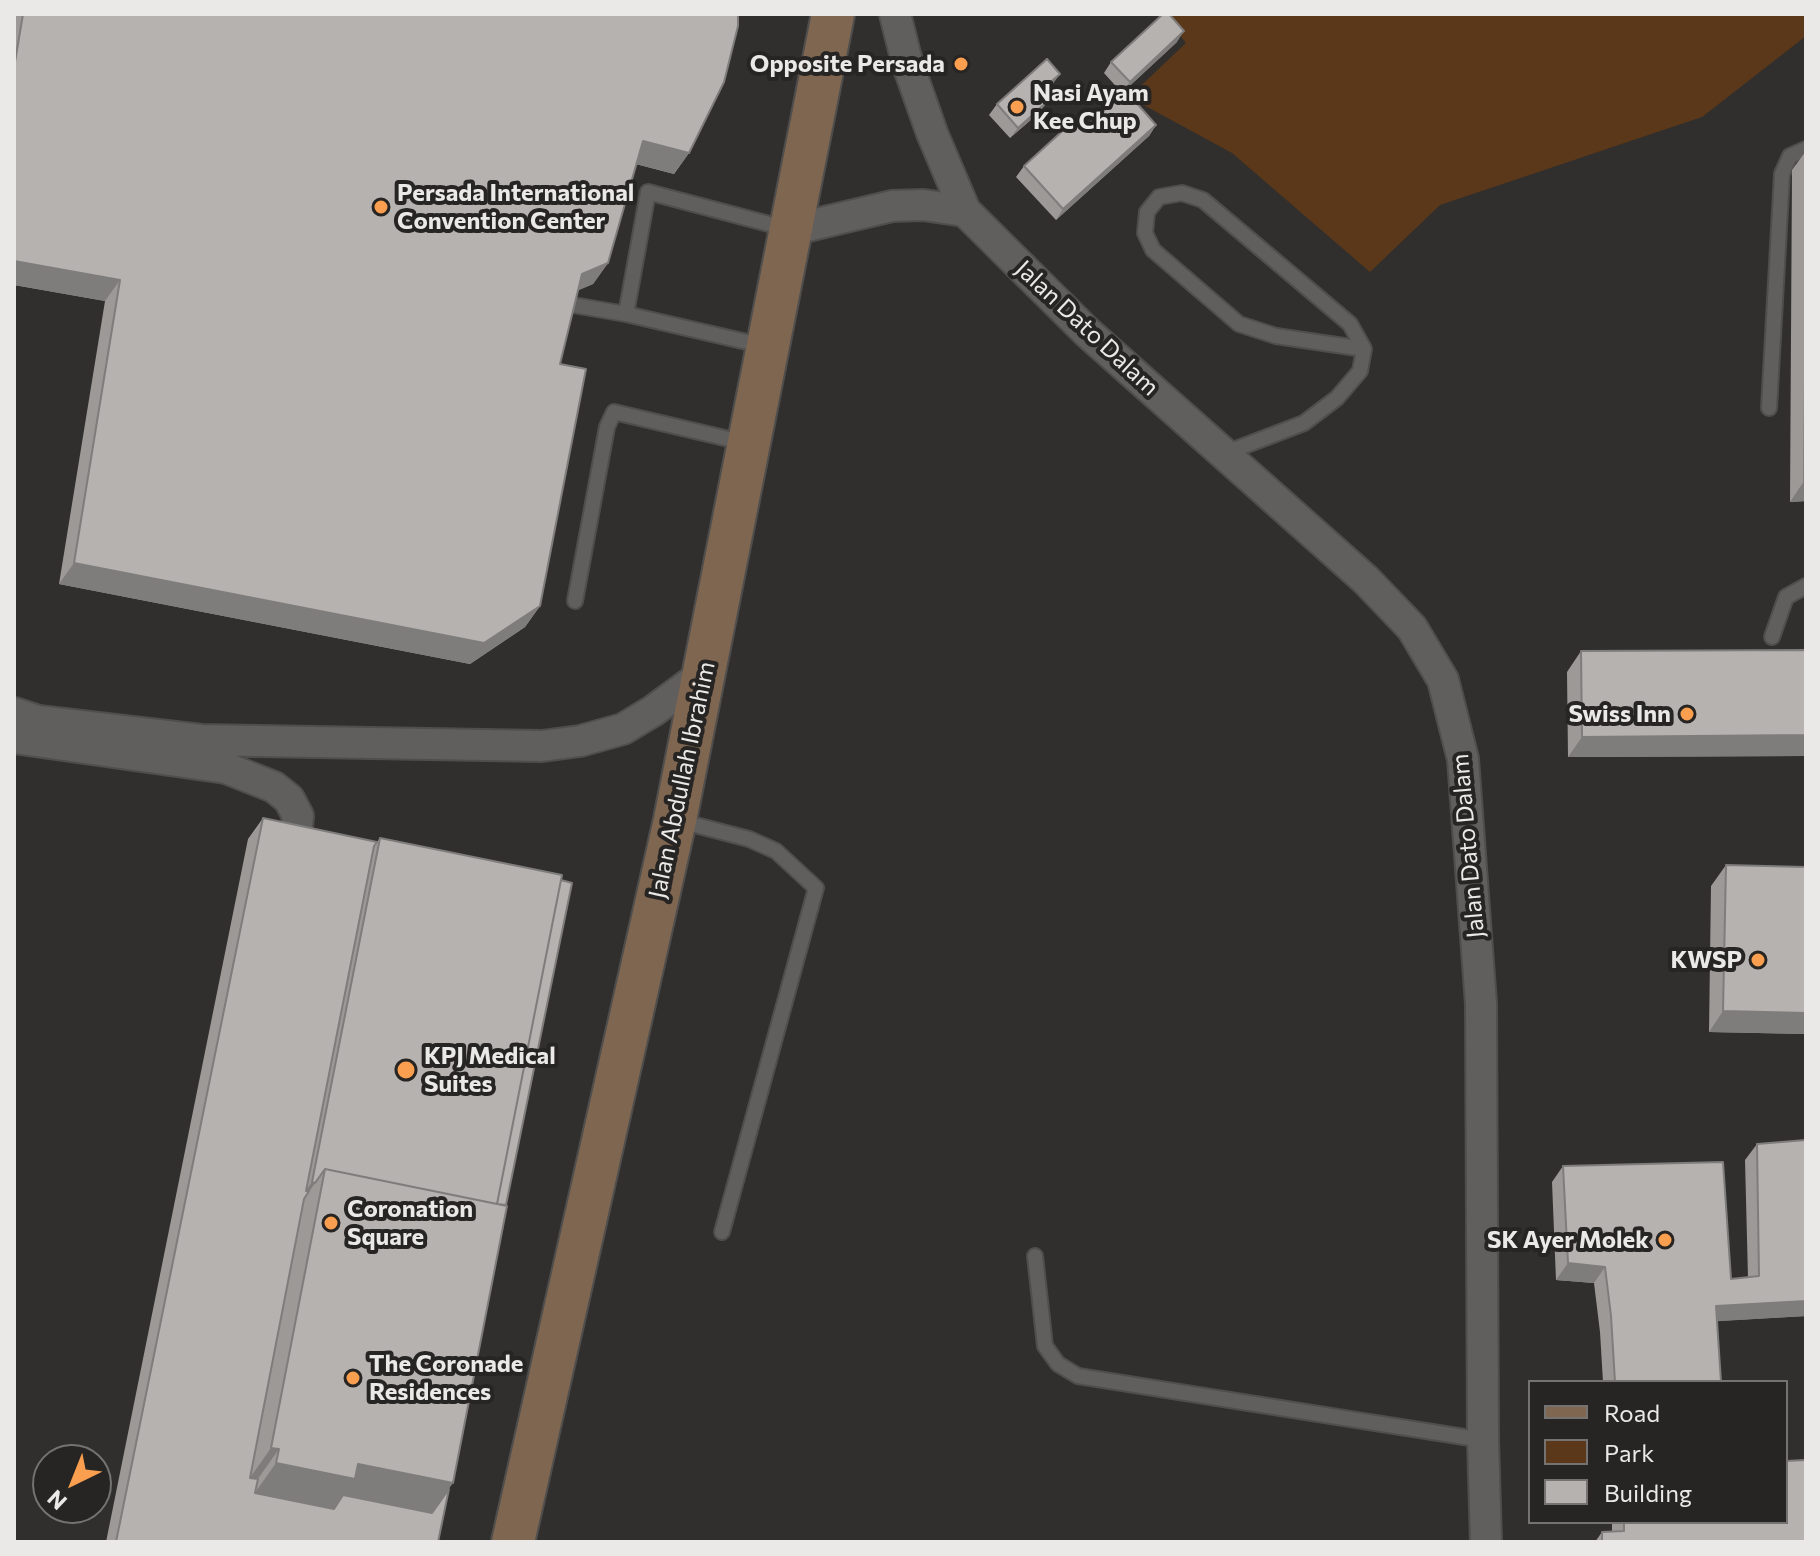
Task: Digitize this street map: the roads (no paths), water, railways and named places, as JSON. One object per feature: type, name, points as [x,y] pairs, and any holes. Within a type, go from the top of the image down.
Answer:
[{"type":"street","name":"Jalan Abdullah Ibrahim","points":[[513,1542],[706,672],[833,14]]},
{"type":"street","name":"Jalan Dato Dalam","points":[[895,14],[917,91],[965,211],[1087,332],[1366,580],[1412,628],[1443,680],[1463,759],[1481,1004],[1486,1542]]},
{"type":"street","points":[[791,230],[892,206],[923,205],[965,211]]},
{"type":"street","points":[[14,713],[38,721],[201,740],[542,746],[580,741],[623,729],[706,672]]},
{"type":"street","points":[[14,738],[226,768],[274,787],[289,799],[298,816],[296,836]]},
{"type":"lane","points":[[1769,408],[1782,174],[1790,156],[1806,149]]},
{"type":"lane","points":[[626,314],[648,192],[791,230]]},
{"type":"lane","points":[[1223,454],[1304,423],[1337,398],[1360,371],[1364,349],[1350,324],[1203,200],[1182,193],[1159,197],[1147,212],[1145,233],[1153,250],[1239,324],[1276,336],[1364,349]]},
{"type":"lane","points":[[573,305],[769,347]]},
{"type":"lane","points":[[575,601],[607,427],[614,412],[750,444]]},
{"type":"lane","points":[[1772,637],[1786,597],[1806,586]]},
{"type":"lane","points":[[675,820],[749,839],[776,851],[816,888],[722,1232]]},
{"type":"lane","points":[[1035,1256],[1045,1346],[1058,1364],[1078,1376],[1483,1440]]},
{"type":"place","name":"Opposite Persada","points":[[961,64]]},
{"type":"place","name":"Nasi Ayam Kee Chup","points":[[1017,107]]},
{"type":"place","name":"Persada International Convention Center","points":[[381,207]]},
{"type":"place","name":"Swiss Inn","points":[[1687,714]]},
{"type":"place","name":"KWSP","points":[[1758,960]]},
{"type":"place","name":"KPJ Medical Suites","points":[[406,1070]]},
{"type":"place","name":"Coronation Square","points":[[331,1223]]},
{"type":"place","name":"SK Ayer Molek","points":[[1665,1240]]},
{"type":"place","name":"The Coronade Residences","points":[[353,1378]]}]
